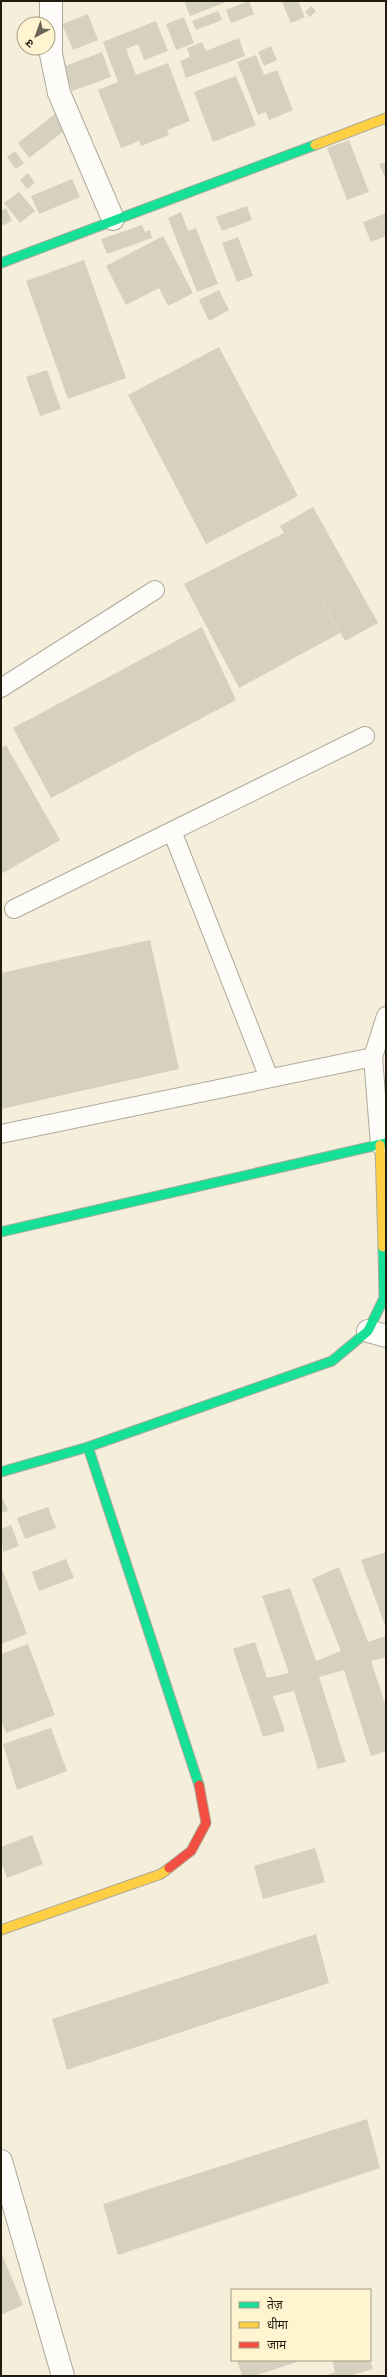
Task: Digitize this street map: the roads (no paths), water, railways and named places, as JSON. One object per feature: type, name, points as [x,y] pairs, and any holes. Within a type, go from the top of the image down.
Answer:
[{"type":"street","points":[[51,1],[51,54],[59,94],[113,219]]},
{"type":"street","points":[[1,263],[113,219],[386,118]]},
{"type":"street","points":[[1,1232],[383,1144],[384,1298],[377,1334],[332,1361],[88,1447],[1,1472]]},
{"type":"street","points":[[1,1930],[161,1874],[191,1851],[206,1823],[199,1785],[88,1447]]},
{"type":"street","points":[[1,2161],[63,2376]]},
{"type":"lane","points":[[1,688],[155,590]]},
{"type":"lane","points":[[14,910],[365,736]]},
{"type":"lane","points":[[172,831],[269,1078]]},
{"type":"lane","points":[[383,1144],[373,1057],[386,1016]]},
{"type":"lane","points":[[1,1134],[373,1057]]}]
